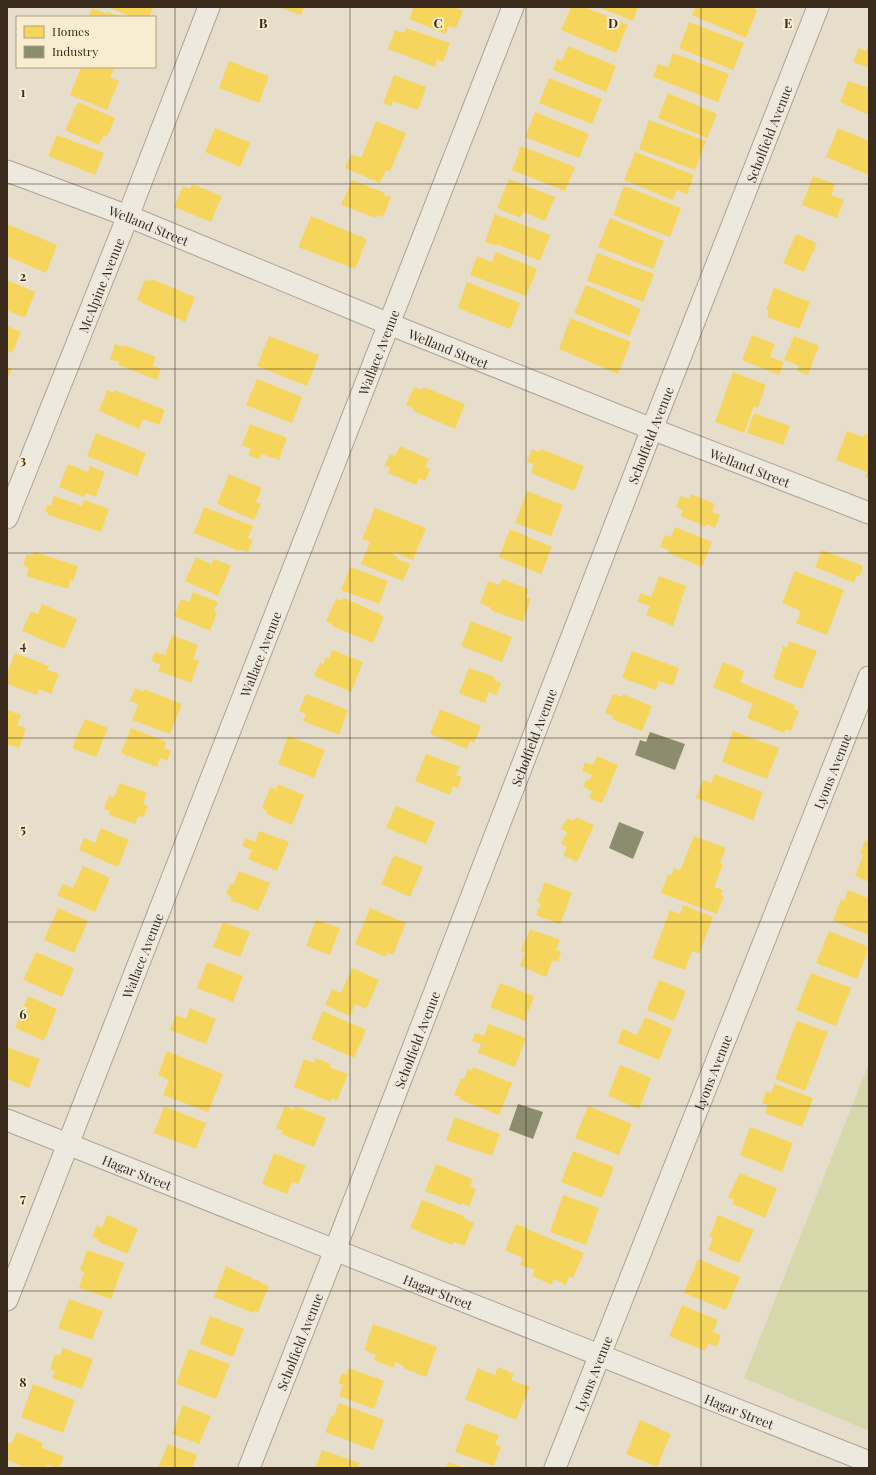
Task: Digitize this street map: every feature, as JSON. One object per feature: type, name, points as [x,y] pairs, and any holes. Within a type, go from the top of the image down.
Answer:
[{"type":"street","name":"McAlpine Avenue","points":[[7,518],[128,216],[209,7]]},
{"type":"street","name":"Wallace Avenue","points":[[7,1300],[513,7]]},
{"type":"street","name":"Scholfield Avenue","points":[[249,1468],[335,1250],[652,429],[818,7]]},
{"type":"street","name":"Welland Street","points":[[7,171],[128,216],[389,324],[652,429],[869,513]]},
{"type":"street","name":"Lyons Avenue","points":[[555,1468],[869,677]]},
{"type":"street","name":"Hagar Street","points":[[7,1120],[600,1355],[867,1464]]},
{"type":"green space","points":[[869,1063],[869,1431],[744,1378]]},
{"type":"building: Homes","points":[[107,7],[153,7],[149,16],[130,16]]},
{"type":"building: Homes","points":[[278,7],[304,7],[301,15]]},
{"type":"building: Homes","points":[[414,7],[457,7],[456,8],[463,11],[456,28],[449,26],[446,34],[409,19]]},
{"type":"building: Homes","points":[[571,7],[585,7],[628,25],[616,53],[561,30]]},
{"type":"building: Homes","points":[[598,7],[638,7],[633,21]]},
{"type":"building: Homes","points":[[695,7],[750,7],[757,10],[746,38],[692,15]]},
{"type":"building: Homes","points":[[92,8],[107,14],[107,12],[117,16],[88,16]]},
{"type":"building: Homes","points":[[689,22],[744,43],[733,70],[679,48]]},
{"type":"building: Homes","points":[[406,28],[450,43],[443,62],[437,60],[435,67],[388,49],[395,30],[404,33]]},
{"type":"building: Homes","points":[[869,45],[869,68],[853,62],[859,48],[866,51]]},
{"type":"building: Homes","points":[[568,46],[616,66],[606,92],[553,70],[557,59],[562,61]]},
{"type":"building: Homes","points":[[673,53],[729,74],[718,102],[653,77],[658,64],[668,67]]},
{"type":"building: Homes","points":[[229,61],[269,76],[259,103],[219,88]]},
{"type":"building: Homes","points":[[81,68],[115,68],[110,78],[119,81],[107,110],[70,95]]},
{"type":"building: Homes","points":[[394,75],[426,87],[418,110],[393,101],[391,106],[383,103]]},
{"type":"building: Homes","points":[[549,78],[602,99],[592,124],[539,103]]},
{"type":"building: Homes","points":[[848,81],[869,88],[869,115],[840,102]]},
{"type":"building: Homes","points":[[668,93],[717,114],[707,138],[658,118]]},
{"type":"building: Homes","points":[[78,102],[115,118],[107,137],[104,135],[99,145],[65,130]]},
{"type":"building: Homes","points":[[535,112],[589,134],[579,158],[525,137]]},
{"type":"building: Homes","points":[[649,120],[706,141],[695,170],[639,149]]},
{"type":"building: Homes","points":[[376,121],[406,133],[390,172],[386,170],[380,183],[345,168],[351,154],[361,158]]},
{"type":"building: Homes","points":[[215,128],[250,143],[240,167],[205,152]]},
{"type":"building: Homes","points":[[838,128],[869,141],[869,175],[826,157]]},
{"type":"building: Homes","points":[[57,135],[104,153],[95,175],[48,156]]},
{"type":"building: Homes","points":[[521,146],[575,167],[565,191],[512,170]]},
{"type":"building: Homes","points":[[635,152],[694,175],[687,194],[676,190],[673,200],[624,180]]},
{"type":"building: Homes","points":[[813,176],[835,184],[831,195],[844,200],[837,218],[802,205]]},
{"type":"building: Homes","points":[[509,179],[555,197],[545,221],[523,212],[520,218],[497,208]]},
{"type":"building: Homes","points":[[352,180],[385,193],[384,195],[391,197],[383,217],[377,215],[376,218],[341,205]]},
{"type":"building: Homes","points":[[192,184],[222,196],[211,222],[174,207],[183,186],[190,189]]},
{"type":"building: Homes","points":[[624,186],[681,208],[670,237],[613,215]]},
{"type":"building: Homes","points":[[495,214],[550,235],[540,261],[497,244],[497,246],[485,242]]},
{"type":"building: Homes","points":[[311,216],[367,239],[355,269],[298,247]]},
{"type":"building: Homes","points":[[610,218],[664,241],[653,269],[598,247]]},
{"type":"building: Homes","points":[[7,224],[57,245],[46,273],[7,256]]},
{"type":"building: Homes","points":[[796,234],[817,243],[804,272],[783,263]]},
{"type":"building: Homes","points":[[496,252],[537,269],[526,296],[470,275],[477,256],[492,262]]},
{"type":"building: Homes","points":[[597,253],[654,274],[643,302],[587,281]]},
{"type":"building: Homes","points":[[151,279],[195,297],[185,322],[142,303],[137,299],[145,280],[150,281]]},
{"type":"building: Homes","points":[[7,280],[35,292],[25,318],[7,310]]},
{"type":"building: Homes","points":[[467,282],[520,303],[510,329],[458,308]]},
{"type":"building: Homes","points":[[586,285],[641,309],[629,336],[574,313]]},
{"type":"building: Homes","points":[[774,288],[810,302],[799,329],[767,317],[769,311],[766,310]]},
{"type":"building: Homes","points":[[570,318],[631,342],[618,374],[559,349]]},
{"type":"building: Homes","points":[[7,326],[21,332],[12,353],[7,351]]},
{"type":"building: Homes","points":[[752,335],[775,344],[770,357],[784,362],[779,375],[742,360]]},
{"type":"building: Homes","points":[[269,336],[319,355],[307,386],[257,366]]},
{"type":"building: Homes","points":[[794,336],[819,346],[808,375],[797,371],[799,366],[784,360]]},
{"type":"building: Homes","points":[[115,344],[123,347],[124,345],[156,357],[153,366],[161,369],[157,380],[118,365],[119,362],[110,359]]},
{"type":"building: Homes","points":[[7,367],[12,369],[7,380]]},
{"type":"building: Homes","points":[[733,372],[766,385],[758,408],[754,406],[744,433],[715,422]]},
{"type":"building: Homes","points":[[257,379],[302,397],[292,423],[246,405]]},
{"type":"building: Homes","points":[[414,387],[422,390],[424,387],[465,404],[455,429],[413,411],[414,409],[406,405]]},
{"type":"building: Homes","points":[[107,390],[114,393],[115,390],[165,410],[159,425],[143,419],[139,429],[99,411]]},
{"type":"building: Homes","points":[[754,413],[790,426],[783,445],[747,433]]},
{"type":"building: Homes","points":[[250,424],[287,438],[279,460],[262,454],[259,459],[248,455],[251,449],[242,445]]},
{"type":"building: Homes","points":[[847,431],[863,437],[864,434],[869,435],[869,479],[865,477],[867,472],[836,460]]},
{"type":"building: Homes","points":[[96,433],[146,453],[137,476],[87,456]]},
{"type":"building: Homes","points":[[400,446],[429,459],[425,467],[430,469],[425,481],[419,478],[416,485],[388,473],[390,468],[385,465],[390,454],[395,456]]},
{"type":"building: Homes","points":[[532,449],[540,452],[541,449],[584,466],[574,491],[531,473],[534,464],[527,462]]},
{"type":"building: Homes","points":[[68,464],[88,472],[90,466],[105,472],[96,497],[86,493],[84,497],[59,487]]},
{"type":"building: Homes","points":[[229,474],[262,488],[256,502],[261,504],[254,520],[217,504]]},
{"type":"building: Homes","points":[[527,491],[563,505],[551,536],[515,523]]},
{"type":"building: Homes","points":[[691,494],[715,504],[712,512],[720,515],[715,528],[707,524],[706,527],[680,516],[683,510],[676,507],[680,496],[689,499]]},
{"type":"building: Homes","points":[[54,496],[82,506],[84,500],[109,509],[101,532],[48,515],[49,513],[45,512],[47,505],[51,506]]},
{"type":"building: Homes","points":[[204,507],[253,526],[248,538],[253,540],[248,552],[239,549],[239,551],[194,533]]},
{"type":"building: Homes","points":[[375,508],[426,528],[413,560],[393,552],[392,554],[398,557],[397,559],[410,564],[403,581],[361,564],[370,542],[362,539]]},
{"type":"building: Homes","points":[[675,527],[712,542],[702,567],[668,553],[669,550],[660,547],[665,535],[671,537]]},
{"type":"building: Homes","points":[[510,529],[552,547],[541,574],[499,557]]},
{"type":"building: Homes","points":[[822,550],[863,566],[860,576],[857,575],[854,583],[815,567]]},
{"type":"building: Homes","points":[[34,552],[78,566],[73,581],[71,580],[68,589],[26,576],[29,568],[23,566],[27,554],[32,556]]},
{"type":"building: Homes","points":[[196,557],[211,564],[214,559],[231,566],[218,596],[185,581]]},
{"type":"building: Homes","points":[[350,567],[388,581],[379,604],[341,590]]},
{"type":"building: Homes","points":[[795,571],[844,590],[827,635],[796,623],[801,611],[782,603]]},
{"type":"building: Homes","points":[[659,576],[686,586],[673,626],[646,615],[650,606],[637,602],[641,593],[651,597]]},
{"type":"building: Homes","points":[[502,579],[529,589],[526,597],[531,599],[523,622],[490,610],[491,608],[480,603],[488,581],[499,585]]},
{"type":"building: Homes","points":[[193,592],[218,602],[214,611],[217,612],[210,631],[174,616],[181,599],[189,602]]},
{"type":"building: Homes","points":[[344,598],[384,616],[373,643],[332,626],[333,625],[326,621],[336,599],[342,601]]},
{"type":"building: Homes","points":[[42,604],[77,619],[64,649],[22,631],[31,611],[38,614]]},
{"type":"building: Homes","points":[[471,621],[512,637],[502,662],[461,646]]},
{"type":"building: Homes","points":[[172,635],[198,645],[193,659],[199,661],[191,683],[158,671],[161,665],[151,661],[155,652],[165,655]]},
{"type":"building: Homes","points":[[789,641],[817,651],[802,689],[773,678],[783,646],[787,648]]},
{"type":"building: Homes","points":[[332,650],[363,662],[351,692],[314,676],[320,663],[323,665],[326,657],[329,658]]},
{"type":"building: Homes","points":[[632,651],[679,668],[673,686],[659,681],[656,690],[622,678]]},
{"type":"building: Homes","points":[[15,653],[49,666],[47,670],[59,674],[51,694],[39,689],[37,695],[7,684],[7,673]]},
{"type":"building: Homes","points":[[723,662],[744,671],[740,682],[795,705],[794,709],[799,711],[791,731],[786,729],[784,733],[747,718],[753,704],[713,687]]},
{"type":"building: Homes","points":[[469,668],[495,677],[494,680],[501,683],[497,695],[489,692],[485,703],[459,693]]},
{"type":"building: Homes","points":[[135,688],[143,692],[144,689],[182,704],[170,734],[132,720],[138,704],[130,701]]},
{"type":"building: Homes","points":[[306,694],[348,710],[339,735],[303,721],[306,714],[299,711]]},
{"type":"building: Homes","points":[[613,694],[622,697],[623,694],[652,706],[642,731],[612,719],[613,716],[605,713]]},
{"type":"building: Homes","points":[[440,709],[481,726],[474,743],[470,741],[467,749],[430,734]]},
{"type":"building: Homes","points":[[7,710],[21,715],[17,725],[26,728],[19,748],[7,744]]},
{"type":"building: Homes","points":[[85,719],[108,728],[96,757],[72,748]]},
{"type":"building: Homes","points":[[131,728],[167,742],[164,748],[171,751],[167,761],[160,758],[157,767],[121,753]]},
{"type":"building: Homes","points":[[733,731],[779,748],[767,779],[722,762]]},
{"type":"building: Homes","points":[[288,736],[325,750],[314,778],[278,764]]},
{"type":"building: Homes","points":[[426,754],[460,767],[456,775],[462,777],[458,788],[453,786],[450,795],[415,781]]},
{"type":"building: Homes","points":[[597,756],[618,765],[602,803],[589,798],[592,791],[583,787],[587,779],[590,780],[592,775],[582,771],[585,762],[593,765]]},
{"type":"building: Homes","points":[[714,774],[763,792],[753,820],[696,798],[703,780],[711,783]]},
{"type":"building: Homes","points":[[120,783],[147,793],[143,804],[148,806],[144,817],[138,816],[135,824],[109,815],[110,811],[104,809],[109,796],[114,797]]},
{"type":"building: Homes","points":[[278,784],[304,795],[292,825],[266,814],[268,811],[262,808],[270,787],[276,790]]},
{"type":"building: Homes","points":[[396,806],[435,822],[426,844],[386,828]]},
{"type":"building: Homes","points":[[576,817],[594,825],[577,862],[563,855],[567,847],[561,844],[567,832],[561,829],[567,818],[574,821]]},
{"type":"building: Homes","points":[[101,828],[129,840],[118,867],[79,850],[84,838],[95,843]]},
{"type":"building: Homes","points":[[259,831],[289,842],[277,871],[248,859],[252,850],[242,846],[246,838],[255,842]]},
{"type":"building: Homes","points":[[694,836],[726,848],[720,863],[723,864],[714,887],[723,890],[721,895],[724,896],[717,914],[661,893],[668,874],[671,876],[674,868],[680,871]]},
{"type":"building: Homes","points":[[865,840],[869,842],[869,882],[855,876],[863,855],[860,854]]},
{"type":"building: Homes","points":[[394,855],[423,867],[410,897],[381,884]]},
{"type":"building: Homes","points":[[83,866],[110,878],[95,912],[57,895],[63,884],[73,888]]},
{"type":"building: Homes","points":[[239,871],[270,883],[258,911],[230,900],[232,897],[226,894],[230,884],[233,885]]},
{"type":"building: Homes","points":[[545,882],[572,893],[560,924],[536,915],[541,904],[537,902]]},
{"type":"building: Homes","points":[[848,890],[869,898],[869,935],[833,921],[841,899],[844,901]]},
{"type":"building: Homes","points":[[683,905],[713,917],[699,954],[692,951],[685,970],[652,958],[670,910],[680,914]]},
{"type":"building: Homes","points":[[58,908],[88,921],[74,953],[44,940]]},
{"type":"building: Homes","points":[[370,908],[406,923],[393,955],[387,953],[386,957],[355,944]]},
{"type":"building: Homes","points":[[316,920],[340,928],[330,955],[306,946]]},
{"type":"building: Homes","points":[[223,922],[250,932],[240,957],[213,947]]},
{"type":"building: Homes","points":[[530,929],[560,940],[556,950],[561,952],[558,962],[553,960],[546,977],[520,966],[525,952],[521,951]]},
{"type":"building: Homes","points":[[829,931],[869,947],[857,979],[816,963]]},
{"type":"building: Homes","points":[[36,952],[74,968],[62,997],[23,980]]},
{"type":"building: Homes","points":[[207,962],[243,976],[233,1002],[197,988]]},
{"type":"building: Homes","points":[[352,968],[379,980],[366,1009],[355,1004],[350,1016],[325,1005],[332,989],[341,993]]},
{"type":"building: Homes","points":[[811,973],[851,988],[836,1026],[796,1010]]},
{"type":"building: Homes","points":[[659,980],[686,991],[674,1021],[647,1010]]},
{"type":"building: Homes","points":[[500,983],[534,996],[525,1021],[490,1007]]},
{"type":"building: Homes","points":[[28,996],[57,1009],[44,1041],[15,1028]]},
{"type":"building: Homes","points":[[190,1008],[216,1019],[206,1044],[170,1030],[176,1015],[186,1019]]},
{"type":"building: Homes","points":[[323,1011],[366,1030],[354,1058],[311,1039]]},
{"type":"building: Homes","points":[[645,1017],[672,1029],[659,1060],[617,1043],[623,1029],[637,1035]]},
{"type":"building: Homes","points":[[797,1021],[828,1032],[805,1091],[775,1079]]},
{"type":"building: Homes","points":[[488,1024],[526,1038],[515,1067],[478,1053],[481,1044],[472,1041],[475,1033],[484,1036]]},
{"type":"building: Homes","points":[[7,1047],[40,1059],[29,1088],[7,1079]]},
{"type":"building: Homes","points":[[167,1051],[223,1074],[208,1112],[163,1095],[169,1080],[158,1075]]},
{"type":"building: Homes","points":[[316,1058],[331,1064],[329,1067],[348,1074],[337,1101],[332,1098],[331,1102],[294,1087],[304,1059],[314,1063]]},
{"type":"building: Homes","points":[[620,1065],[651,1078],[639,1109],[608,1096]]},
{"type":"building: Homes","points":[[473,1067],[512,1083],[499,1115],[459,1099],[460,1097],[454,1095],[461,1078],[464,1079],[468,1069],[472,1071]]},
{"type":"building: Homes","points":[[775,1084],[813,1098],[802,1127],[765,1113],[768,1105],[762,1103],[766,1091],[771,1093]]},
{"type":"building: Homes","points":[[164,1106],[206,1123],[196,1149],[154,1133]]},
{"type":"building: Homes","points":[[285,1106],[294,1110],[295,1106],[326,1118],[314,1147],[281,1134],[283,1131],[276,1128]]},
{"type":"building: Homes","points":[[588,1106],[632,1124],[619,1155],[575,1138]]},
{"type":"building: Homes","points":[[455,1117],[500,1134],[492,1156],[446,1140]]},
{"type":"building: Homes","points":[[750,1127],[793,1143],[782,1172],[740,1155]]},
{"type":"building: Homes","points":[[573,1151],[614,1167],[602,1198],[561,1182]]},
{"type":"building: Homes","points":[[274,1153],[306,1166],[298,1184],[292,1182],[287,1194],[262,1184]]},
{"type":"building: Homes","points":[[436,1164],[473,1179],[470,1186],[476,1189],[469,1206],[462,1203],[461,1205],[425,1191]]},
{"type":"building: Homes","points":[[740,1173],[777,1188],[765,1218],[732,1204],[734,1200],[728,1197]]},
{"type":"building: Homes","points":[[563,1195],[599,1208],[586,1245],[550,1232]]},
{"type":"building: Homes","points":[[422,1200],[464,1216],[463,1218],[474,1223],[464,1246],[454,1242],[452,1245],[410,1228]]},
{"type":"building: Homes","points":[[107,1215],[138,1229],[127,1254],[97,1241],[98,1239],[92,1237],[97,1225],[102,1228]]},
{"type":"building: Homes","points":[[718,1215],[754,1230],[739,1263],[708,1250],[713,1238],[709,1237]]},
{"type":"building: Homes","points":[[516,1224],[584,1253],[573,1278],[569,1276],[566,1285],[554,1279],[552,1285],[532,1276],[535,1270],[520,1265],[523,1258],[505,1250]]},
{"type":"building: Homes","points":[[87,1250],[124,1263],[111,1299],[79,1288],[84,1272],[80,1270]]},
{"type":"building: Homes","points":[[698,1259],[740,1277],[726,1310],[684,1293]]},
{"type":"building: Homes","points":[[226,1266],[269,1286],[258,1312],[254,1311],[253,1313],[214,1297]]},
{"type":"building: Homes","points":[[69,1299],[103,1311],[92,1340],[58,1328]]},
{"type":"building: Homes","points":[[682,1305],[718,1320],[713,1332],[721,1335],[717,1347],[708,1343],[705,1351],[669,1336]]},
{"type":"building: Homes","points":[[210,1316],[244,1329],[233,1357],[200,1344]]},
{"type":"building: Homes","points":[[373,1324],[437,1347],[426,1377],[403,1368],[404,1366],[395,1362],[394,1368],[374,1360],[376,1355],[364,1350]]},
{"type":"building: Homes","points":[[63,1348],[93,1359],[82,1389],[52,1378],[55,1371],[50,1369],[55,1354],[60,1356]]},
{"type":"building: Homes","points":[[189,1349],[230,1364],[216,1399],[176,1384]]},
{"type":"building: Homes","points":[[498,1367],[514,1374],[511,1380],[530,1387],[516,1420],[465,1399],[478,1368],[495,1375]]},
{"type":"building: Homes","points":[[349,1368],[384,1381],[374,1409],[339,1396],[343,1385],[338,1383],[342,1373],[346,1375]]},
{"type":"building: Homes","points":[[33,1384],[75,1400],[63,1433],[21,1417]]},
{"type":"building: Homes","points":[[339,1403],[384,1420],[373,1450],[325,1432]]},
{"type":"building: Homes","points":[[183,1405],[211,1416],[199,1444],[172,1434]]},
{"type":"building: Homes","points":[[640,1420],[671,1434],[657,1467],[626,1454]]},
{"type":"building: Homes","points":[[466,1423],[499,1435],[495,1444],[501,1446],[494,1466],[455,1452]]},
{"type":"building: Homes","points":[[17,1432],[43,1443],[41,1447],[64,1457],[59,1468],[47,1465],[46,1468],[26,1468],[7,1460],[9,1453],[7,1452],[7,1448],[9,1442],[12,1443]]},
{"type":"building: Homes","points":[[168,1444],[197,1455],[192,1468],[158,1468]]},
{"type":"building: Homes","points":[[322,1450],[360,1463],[358,1468],[315,1468]]},
{"type":"building: Homes","points":[[449,1462],[464,1468],[446,1468]]},
{"type":"building: Industry","points":[[650,732],[685,744],[675,770],[635,755],[640,740],[646,742]]},
{"type":"building: Industry","points":[[619,822],[644,832],[633,859],[609,848]]},
{"type":"building: Industry","points":[[518,1104],[543,1112],[533,1139],[509,1130]]}]
